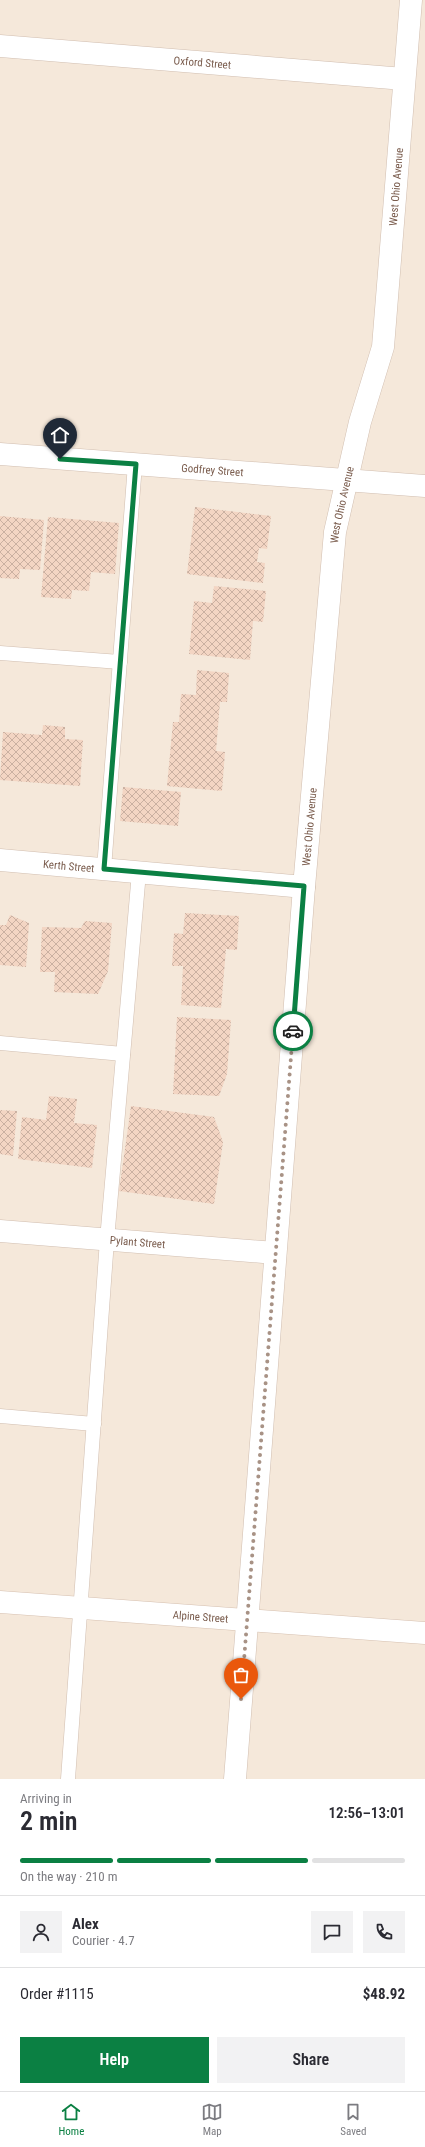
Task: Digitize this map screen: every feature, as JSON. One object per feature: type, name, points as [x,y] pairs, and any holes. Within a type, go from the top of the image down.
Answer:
[{"type":"street","name":"West Ohio Avenue","points":[[235,1779],[304,886],[335,532],[360,422],[383,347],[411,0]]},
{"type":"street","name":"Oxford Street","points":[[0,46],[404,79]]},
{"type":"street","name":"Godfrey Street","points":[[0,454],[425,486]]},
{"type":"street","name":"Kerth Street","points":[[0,860],[304,886]]},
{"type":"street","name":"Pylant Street","points":[[0,1231],[275,1253]]},
{"type":"street","name":"Alpine Street","points":[[0,1602],[425,1634]]},
{"type":"lane","points":[[104,869],[136,464]]},
{"type":"lane","points":[[0,653],[120,662]]},
{"type":"lane","points":[[68,1779],[108,1240],[139,872]]},
{"type":"lane","points":[[0,1043],[123,1054]]},
{"type":"lane","points":[[0,1416],[94,1424]]},
{"type":"shaded area","points":[[0,0],[425,0],[425,1779],[0,1779]]},
{"type":"building","points":[[195,507],[271,516],[267,549],[259,548],[257,562],[265,563],[263,583],[187,574]]},
{"type":"building","points":[[0,516],[44,520],[40,570],[20,569],[19,579],[0,578]]},
{"type":"building","points":[[48,517],[119,523],[115,574],[91,572],[89,591],[72,590],[71,599],[41,597]]},
{"type":"building","points":[[214,586],[266,591],[263,622],[253,621],[250,660],[189,654],[194,601],[212,603]]},
{"type":"building","points":[[197,670],[229,673],[227,702],[220,702],[216,751],[225,752],[222,791],[167,786],[173,722],[179,722],[181,694],[196,695]]},
{"type":"building","points":[[43,725],[65,727],[65,739],[83,740],[80,786],[0,780],[3,732],[42,735]]},
{"type":"building","points":[[123,787],[181,792],[178,826],[120,821]]},
{"type":"building","points":[[185,913],[239,916],[237,950],[226,949],[221,1008],[181,1005],[183,966],[172,966],[174,933],[183,934]]},
{"type":"building","points":[[10,915],[29,923],[26,967],[0,965],[0,925],[6,925]]},
{"type":"building","points":[[85,921],[112,923],[108,971],[98,994],[54,992],[55,972],[40,972],[42,927],[81,928]]},
{"type":"building","points":[[177,1017],[231,1020],[227,1074],[219,1096],[173,1094]]},
{"type":"building","points":[[49,1096],[77,1099],[74,1123],[97,1125],[92,1168],[18,1159],[22,1117],[46,1120]]},
{"type":"building","points":[[131,1106],[214,1117],[223,1142],[214,1204],[119,1191]]},
{"type":"building","points":[[0,1110],[17,1111],[13,1156],[0,1154]]},
{"type":"way so far","points":[[241,1699],[293,1031]]},
{"type":"route","points":[[60,459],[136,464],[104,869],[304,886],[293,1031]]}]
